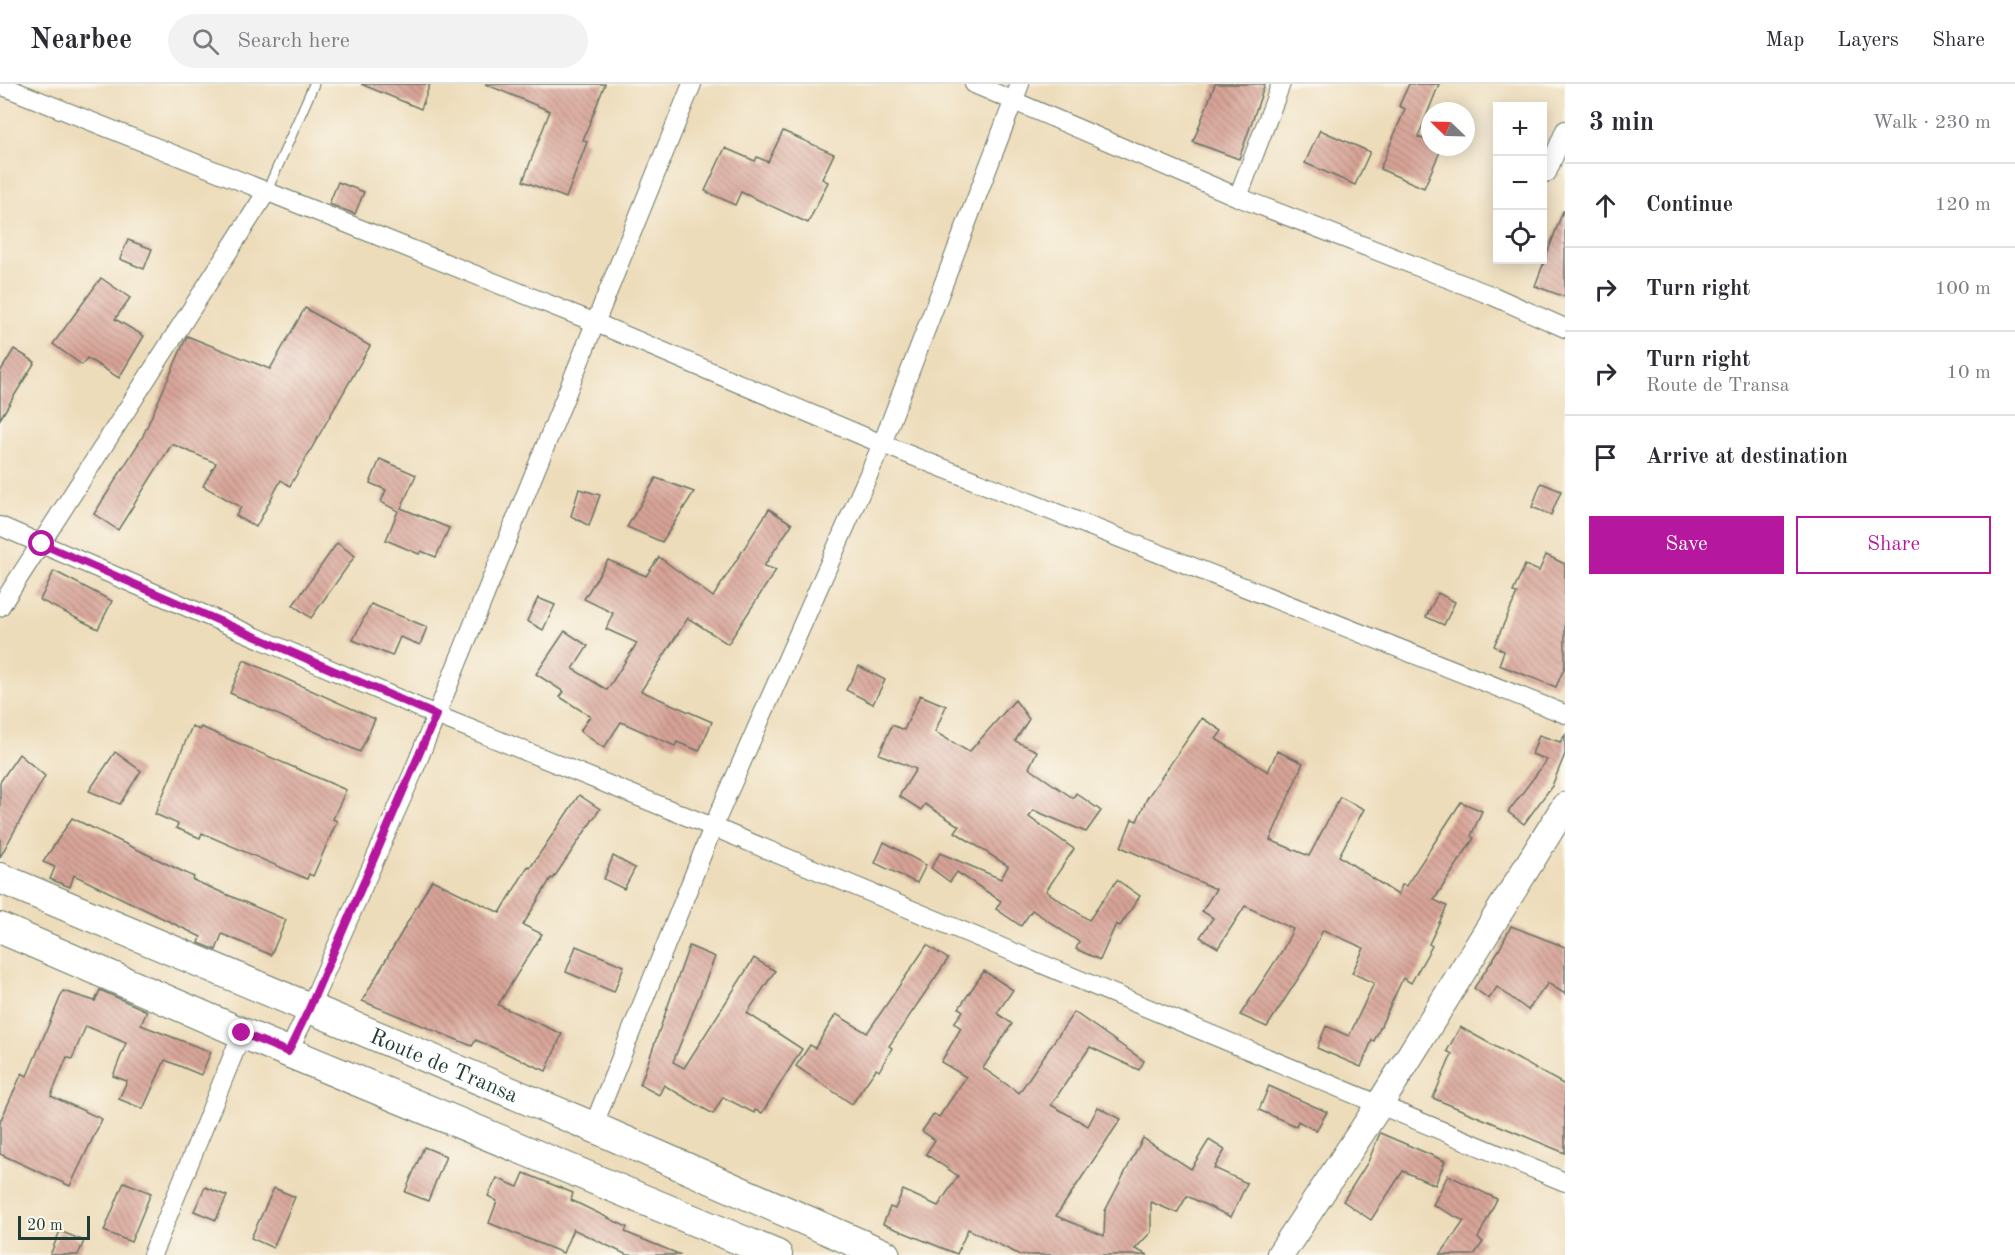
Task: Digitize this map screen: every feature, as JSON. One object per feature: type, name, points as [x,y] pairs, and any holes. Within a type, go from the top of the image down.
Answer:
[{"type":"main road","name":"Route de Transa","points":[[0,878],[593,1127],[885,1255]]},
{"type":"main road","name":"Route de Transa","points":[[0,928],[242,1033],[777,1255]]},
{"type":"street","points":[[288,1052],[309,1009],[436,715],[692,84]]},
{"type":"street","points":[[974,84],[1238,197],[1493,296],[1565,328]]},
{"type":"street","points":[[593,1127],[713,827],[882,444],[1020,84]]},
{"type":"street","points":[[1238,197],[1281,84]]},
{"type":"street","points":[[0,86],[596,323],[882,444],[1565,714]]},
{"type":"street","points":[[1547,173],[1565,130]]},
{"type":"street","points":[[0,607],[266,193]]},
{"type":"street","points":[[0,526],[436,715],[713,827],[1565,1182]]},
{"type":"street","points":[[1280,1255],[1380,1104],[1565,806]]},
{"type":"street","points":[[152,1255],[242,1033]]},
{"type":"lane","points":[[266,193],[314,84]]},
{"type":"building","points":[[361,84],[430,84],[421,109]]},
{"type":"building","points":[[485,84],[605,84],[583,140],[587,142],[566,198],[523,181],[550,111]]},
{"type":"building","points":[[1215,84],[1265,84],[1239,159],[1193,142]]},
{"type":"building","points":[[1409,84],[1439,84],[1432,102],[1421,102],[1421,129],[1418,137],[1421,138],[1421,156],[1438,156],[1424,188],[1380,169],[1405,109],[1399,106]]},
{"type":"building","points":[[1320,130],[1370,152],[1355,185],[1305,163]]},
{"type":"building","points":[[783,131],[834,154],[822,179],[828,182],[808,223],[741,192],[735,205],[705,191],[725,148],[755,161],[757,157],[768,162]]},
{"type":"building","points":[[338,182],[364,192],[355,214],[329,204]]},
{"type":"building","points":[[1563,211],[1565,212],[1565,297],[1535,286],[1543,264],[1547,264],[1547,254]]},
{"type":"building","points":[[128,240],[152,249],[144,269],[120,259]]},
{"type":"building","points":[[101,278],[130,298],[115,319],[144,336],[119,378],[87,358],[82,365],[53,344]]},
{"type":"building","points":[[305,308],[370,346],[290,486],[281,480],[256,527],[236,516],[241,507],[203,486],[216,463],[172,444],[118,530],[94,514],[142,438],[187,336],[270,369]]},
{"type":"building","points":[[14,349],[35,362],[0,419],[0,372]]},
{"type":"building","points":[[380,459],[416,475],[401,508],[449,528],[436,557],[421,551],[419,554],[386,540],[398,511],[381,502],[386,490],[370,483]]},
{"type":"building","points":[[656,478],[694,492],[662,542],[627,527]]},
{"type":"building","points":[[1541,483],[1561,491],[1551,515],[1532,507]]},
{"type":"building","points":[[579,489],[600,495],[589,526],[571,516]]},
{"type":"building","points":[[769,509],[792,524],[764,566],[776,570],[728,644],[688,618],[641,691],[712,722],[699,751],[677,742],[675,746],[621,722],[604,748],[580,731],[590,716],[560,697],[564,692],[536,674],[565,631],[588,646],[573,669],[607,690],[637,643],[606,629],[613,613],[584,599],[608,560],[646,576],[659,557],[713,597]]},
{"type":"building","points":[[337,543],[355,556],[311,618],[293,605]]},
{"type":"building","points":[[1546,555],[1565,564],[1565,666],[1556,687],[1499,665],[1504,651],[1494,646],[1517,593],[1513,592],[1525,565],[1539,571]]},
{"type":"building","points":[[54,571],[112,601],[98,629],[40,600]]},
{"type":"building","points":[[1438,593],[1455,602],[1444,625],[1426,617]]},
{"type":"building","points":[[538,598],[555,605],[543,630],[527,621]]},
{"type":"building","points":[[371,604],[427,627],[420,645],[400,637],[392,656],[353,640]]},
{"type":"building","points":[[244,660],[375,719],[360,752],[230,693]]},
{"type":"building","points":[[859,666],[885,680],[873,704],[846,690]]},
{"type":"building","points":[[920,695],[946,706],[935,732],[969,752],[1015,700],[1029,719],[1015,741],[1037,751],[1029,768],[1073,798],[1076,793],[1101,811],[1086,832],[1033,810],[1029,817],[1074,849],[1046,891],[1089,920],[1117,880],[1140,896],[1120,926],[1116,924],[1100,960],[1076,949],[1079,942],[1032,910],[1021,926],[996,909],[1001,901],[957,872],[950,882],[931,868],[940,853],[1001,879],[1008,866],[955,832],[959,826],[925,804],[921,810],[899,796],[916,769],[879,754],[892,725],[904,730]]},
{"type":"building","points":[[1202,718],[1222,731],[1216,739],[1268,772],[1277,751],[1303,763],[1270,840],[1309,856],[1340,797],[1364,809],[1339,856],[1398,895],[1402,885],[1406,886],[1461,802],[1482,811],[1471,836],[1474,838],[1434,900],[1447,906],[1429,944],[1432,946],[1411,983],[1403,978],[1361,1067],[1317,1048],[1326,1026],[1349,1036],[1374,983],[1352,973],[1364,948],[1323,930],[1305,968],[1267,1027],[1240,1015],[1282,951],[1293,929],[1245,906],[1218,948],[1200,937],[1213,918],[1202,911],[1216,889],[1121,847],[1132,819],[1137,821],[1147,798]]},
{"type":"building","points":[[192,726],[199,730],[201,727],[346,790],[333,819],[337,821],[313,876],[309,874],[307,879],[202,833],[200,838],[176,828],[178,824],[155,814]]},
{"type":"building","points":[[1539,735],[1560,742],[1565,735],[1565,754],[1552,786],[1524,824],[1508,812],[1547,760],[1532,754]]},
{"type":"building","points":[[115,752],[141,771],[120,804],[89,791]]},
{"type":"building","points":[[19,754],[45,776],[0,857],[0,782]]},
{"type":"building","points":[[579,795],[600,809],[553,879],[551,878],[523,925],[542,934],[498,1005],[562,1034],[546,1071],[476,1040],[472,1046],[362,1001],[432,880],[500,913],[528,866],[530,868]]},
{"type":"building","points":[[72,818],[194,877],[193,880],[286,920],[271,955],[222,934],[216,950],[199,943],[201,937],[74,875],[70,887],[50,879],[55,867],[43,862]]},
{"type":"building","points":[[884,842],[926,865],[917,883],[875,863]]},
{"type":"building","points":[[613,856],[635,868],[624,889],[604,879]]},
{"type":"building","points":[[1511,926],[1565,947],[1565,994],[1548,983],[1528,1010],[1497,987],[1489,999],[1474,988],[1499,950]]},
{"type":"building","points":[[927,945],[948,959],[889,1046],[892,1048],[879,1071],[876,1069],[852,1104],[796,1066],[810,1045],[815,1048],[836,1014],[867,1033]]},
{"type":"building","points":[[576,946],[624,966],[614,992],[566,972]]},
{"type":"building","points":[[689,946],[715,957],[673,1062],[684,1068],[754,958],[775,971],[747,1013],[802,1049],[762,1113],[755,1110],[754,1113],[723,1097],[713,1114],[664,1085],[659,1095],[640,1085]]},
{"type":"building","points":[[984,971],[1013,990],[997,1013],[1012,1024],[983,1068],[1019,1093],[1074,1012],[1144,1061],[1139,1070],[1090,1047],[1051,1105],[1088,1126],[1098,1107],[1121,1119],[1056,1216],[1104,1236],[1105,1211],[1143,1138],[1191,1169],[1209,1140],[1225,1150],[1214,1168],[1247,1183],[1231,1217],[1187,1196],[1177,1213],[1151,1202],[1151,1232],[1135,1249],[1148,1255],[1020,1255],[968,1229],[957,1254],[883,1224],[890,1207],[895,1209],[903,1190],[938,1206],[958,1176],[926,1154],[935,1140],[922,1131],[934,1114],[939,1117],[966,1077],[941,1062],[961,1028],[954,1023],[963,1011],[959,1008]]},
{"type":"building","points":[[100,990],[147,1011],[141,1025],[211,1052],[201,1075],[165,1060],[143,1109],[119,1099],[127,1081],[113,1076],[126,1043],[86,1026],[72,1059],[67,1057],[51,1096],[102,1119],[70,1186],[0,1154],[0,1122],[22,1073],[27,1076],[63,991],[95,1001]]},
{"type":"building","points":[[1460,1027],[1565,1085],[1565,1153],[1433,1098],[1452,1054],[1447,1051]]},
{"type":"building","points":[[1269,1086],[1327,1112],[1316,1131],[1298,1121],[1296,1126],[1259,1110]]},
{"type":"building","points":[[1380,1133],[1445,1161],[1435,1185],[1403,1171],[1371,1220],[1343,1201],[1368,1162]]},
{"type":"building","points":[[424,1147],[446,1156],[428,1201],[405,1192]]},
{"type":"building","points":[[524,1173],[573,1193],[571,1200],[627,1227],[625,1232],[681,1255],[627,1255],[573,1229],[563,1253],[489,1223],[497,1201],[488,1196],[497,1178],[518,1187]]},
{"type":"building","points":[[1448,1175],[1497,1199],[1478,1238],[1483,1242],[1474,1255],[1440,1255],[1464,1221],[1433,1205]]},
{"type":"building","points":[[124,1182],[151,1193],[131,1242],[104,1231]]},
{"type":"building","points":[[205,1187],[227,1196],[216,1220],[194,1211]]},
{"type":"building","points":[[274,1188],[295,1197],[273,1248],[251,1238]]},
{"type":"building","points":[[60,1231],[84,1241],[78,1255],[50,1255]]},
{"type":"route","points":[[42,544],[436,715],[412,775],[288,1052],[242,1033]]}]
